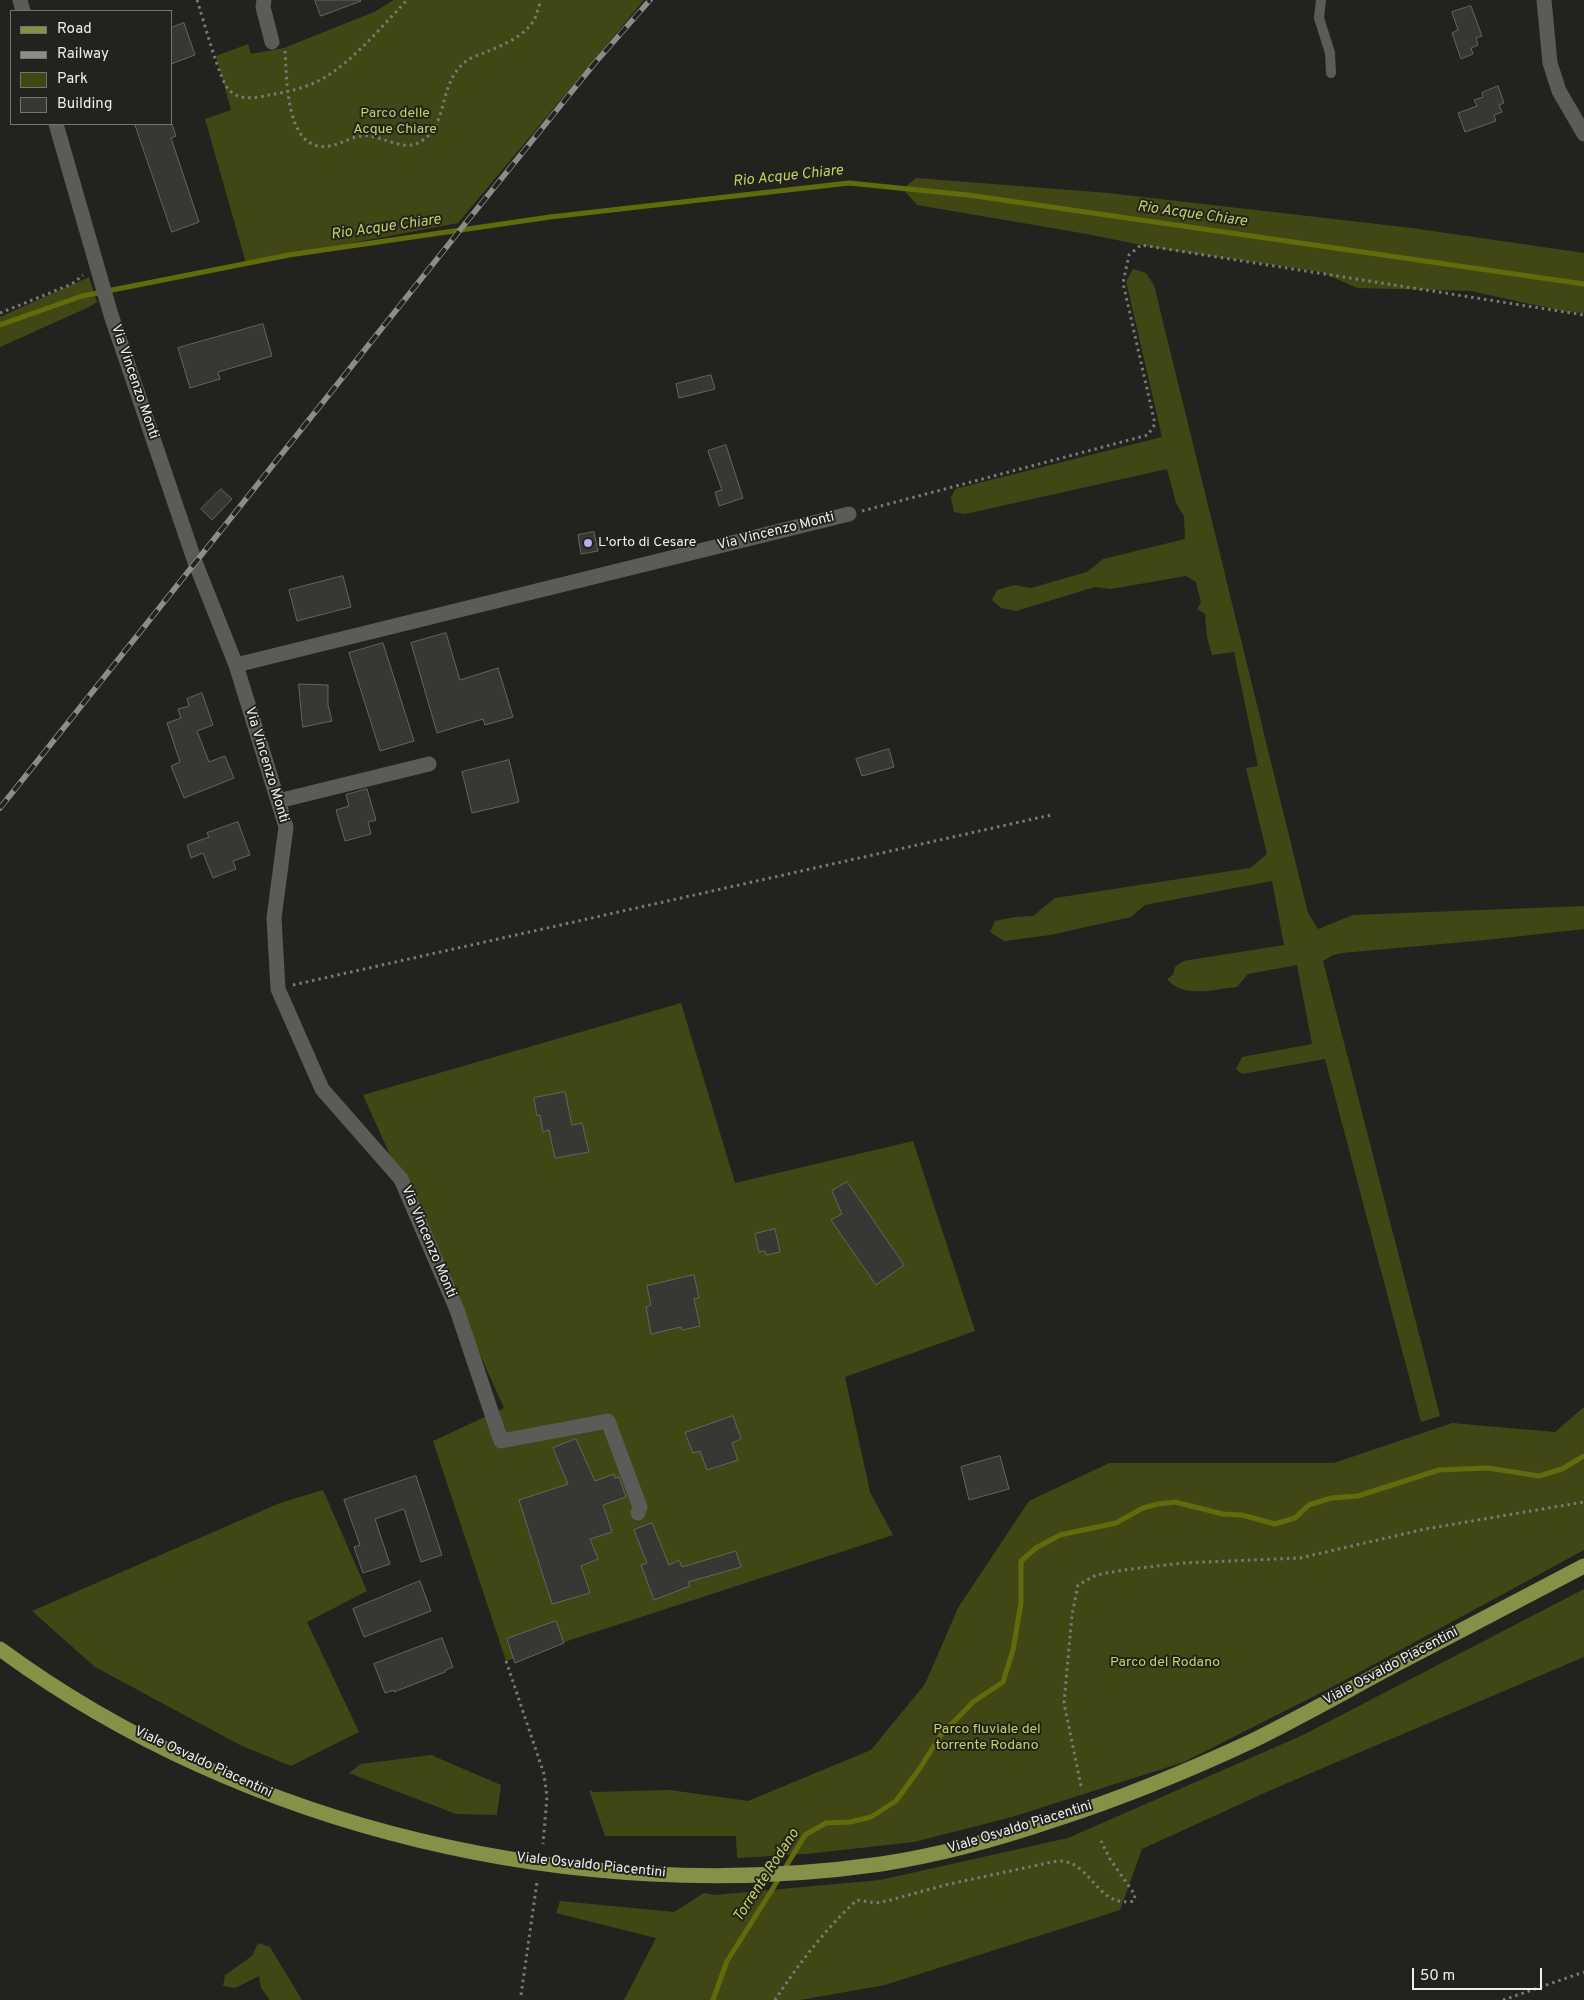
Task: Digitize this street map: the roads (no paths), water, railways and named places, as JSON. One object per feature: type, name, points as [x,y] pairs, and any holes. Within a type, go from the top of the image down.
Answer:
[{"type":"main road","name":"Viale Osvaldo Piacentini","points":[[0,1649],[23,1666],[91,1708],[167,1749],[252,1787],[328,1815],[430,1844],[555,1865],[615,1872],[687,1876],[741,1875],[882,1864],[969,1846],[1054,1820],[1136,1791],[1253,1740],[1584,1566]]},
{"type":"street","points":[[264,0],[263,7],[278,45]]},
{"type":"street","points":[[1544,0],[1550,63],[1559,91],[1584,134]]},
{"type":"street","name":"Via Vincenzo Monti","points":[[56,125],[111,315],[195,562],[236,665],[286,827],[274,918],[278,989],[322,1089],[401,1178],[457,1310],[501,1441],[608,1420],[640,1507],[638,1513]]},
{"type":"street","name":"Via Vincenzo Monti","points":[[236,665],[849,514]]},
{"type":"street","points":[[278,801],[429,764]]},
{"type":"lane","points":[[1321,0],[1319,18],[1330,53],[1331,73]]},
{"type":"waterway","name":"Rio Acque Chiare","points":[[0,325],[82,296],[289,255],[550,217],[849,183],[968,195],[1584,284]]},
{"type":"waterway","name":"Torrente Rodano","points":[[713,2000],[727,1961],[805,1835],[826,1823],[850,1822],[871,1817],[896,1801],[940,1736],[973,1702],[1003,1682],[1013,1650],[1021,1603],[1021,1561],[1036,1548],[1060,1535],[1116,1523],[1143,1508],[1158,1504],[1175,1502],[1223,1514],[1242,1515],[1275,1524],[1295,1518],[1309,1505],[1331,1498],[1358,1496],[1439,1470],[1488,1468],[1539,1476],[1562,1469],[1584,1456]]},
{"type":"railway","points":[[0,808],[468,220],[594,64],[650,0]]},
{"type":"place","name":"L'orto di Cesare","points":[[588,543]]},
{"type":"park label","name":"Parco delle Acque Chiare","points":[[395,122]]},
{"type":"park label","name":"Parco del Rodano","points":[[1165,1663]]},
{"type":"park label","name":"Parco fluviale del torrente Rodano","points":[[987,1738]]}]
